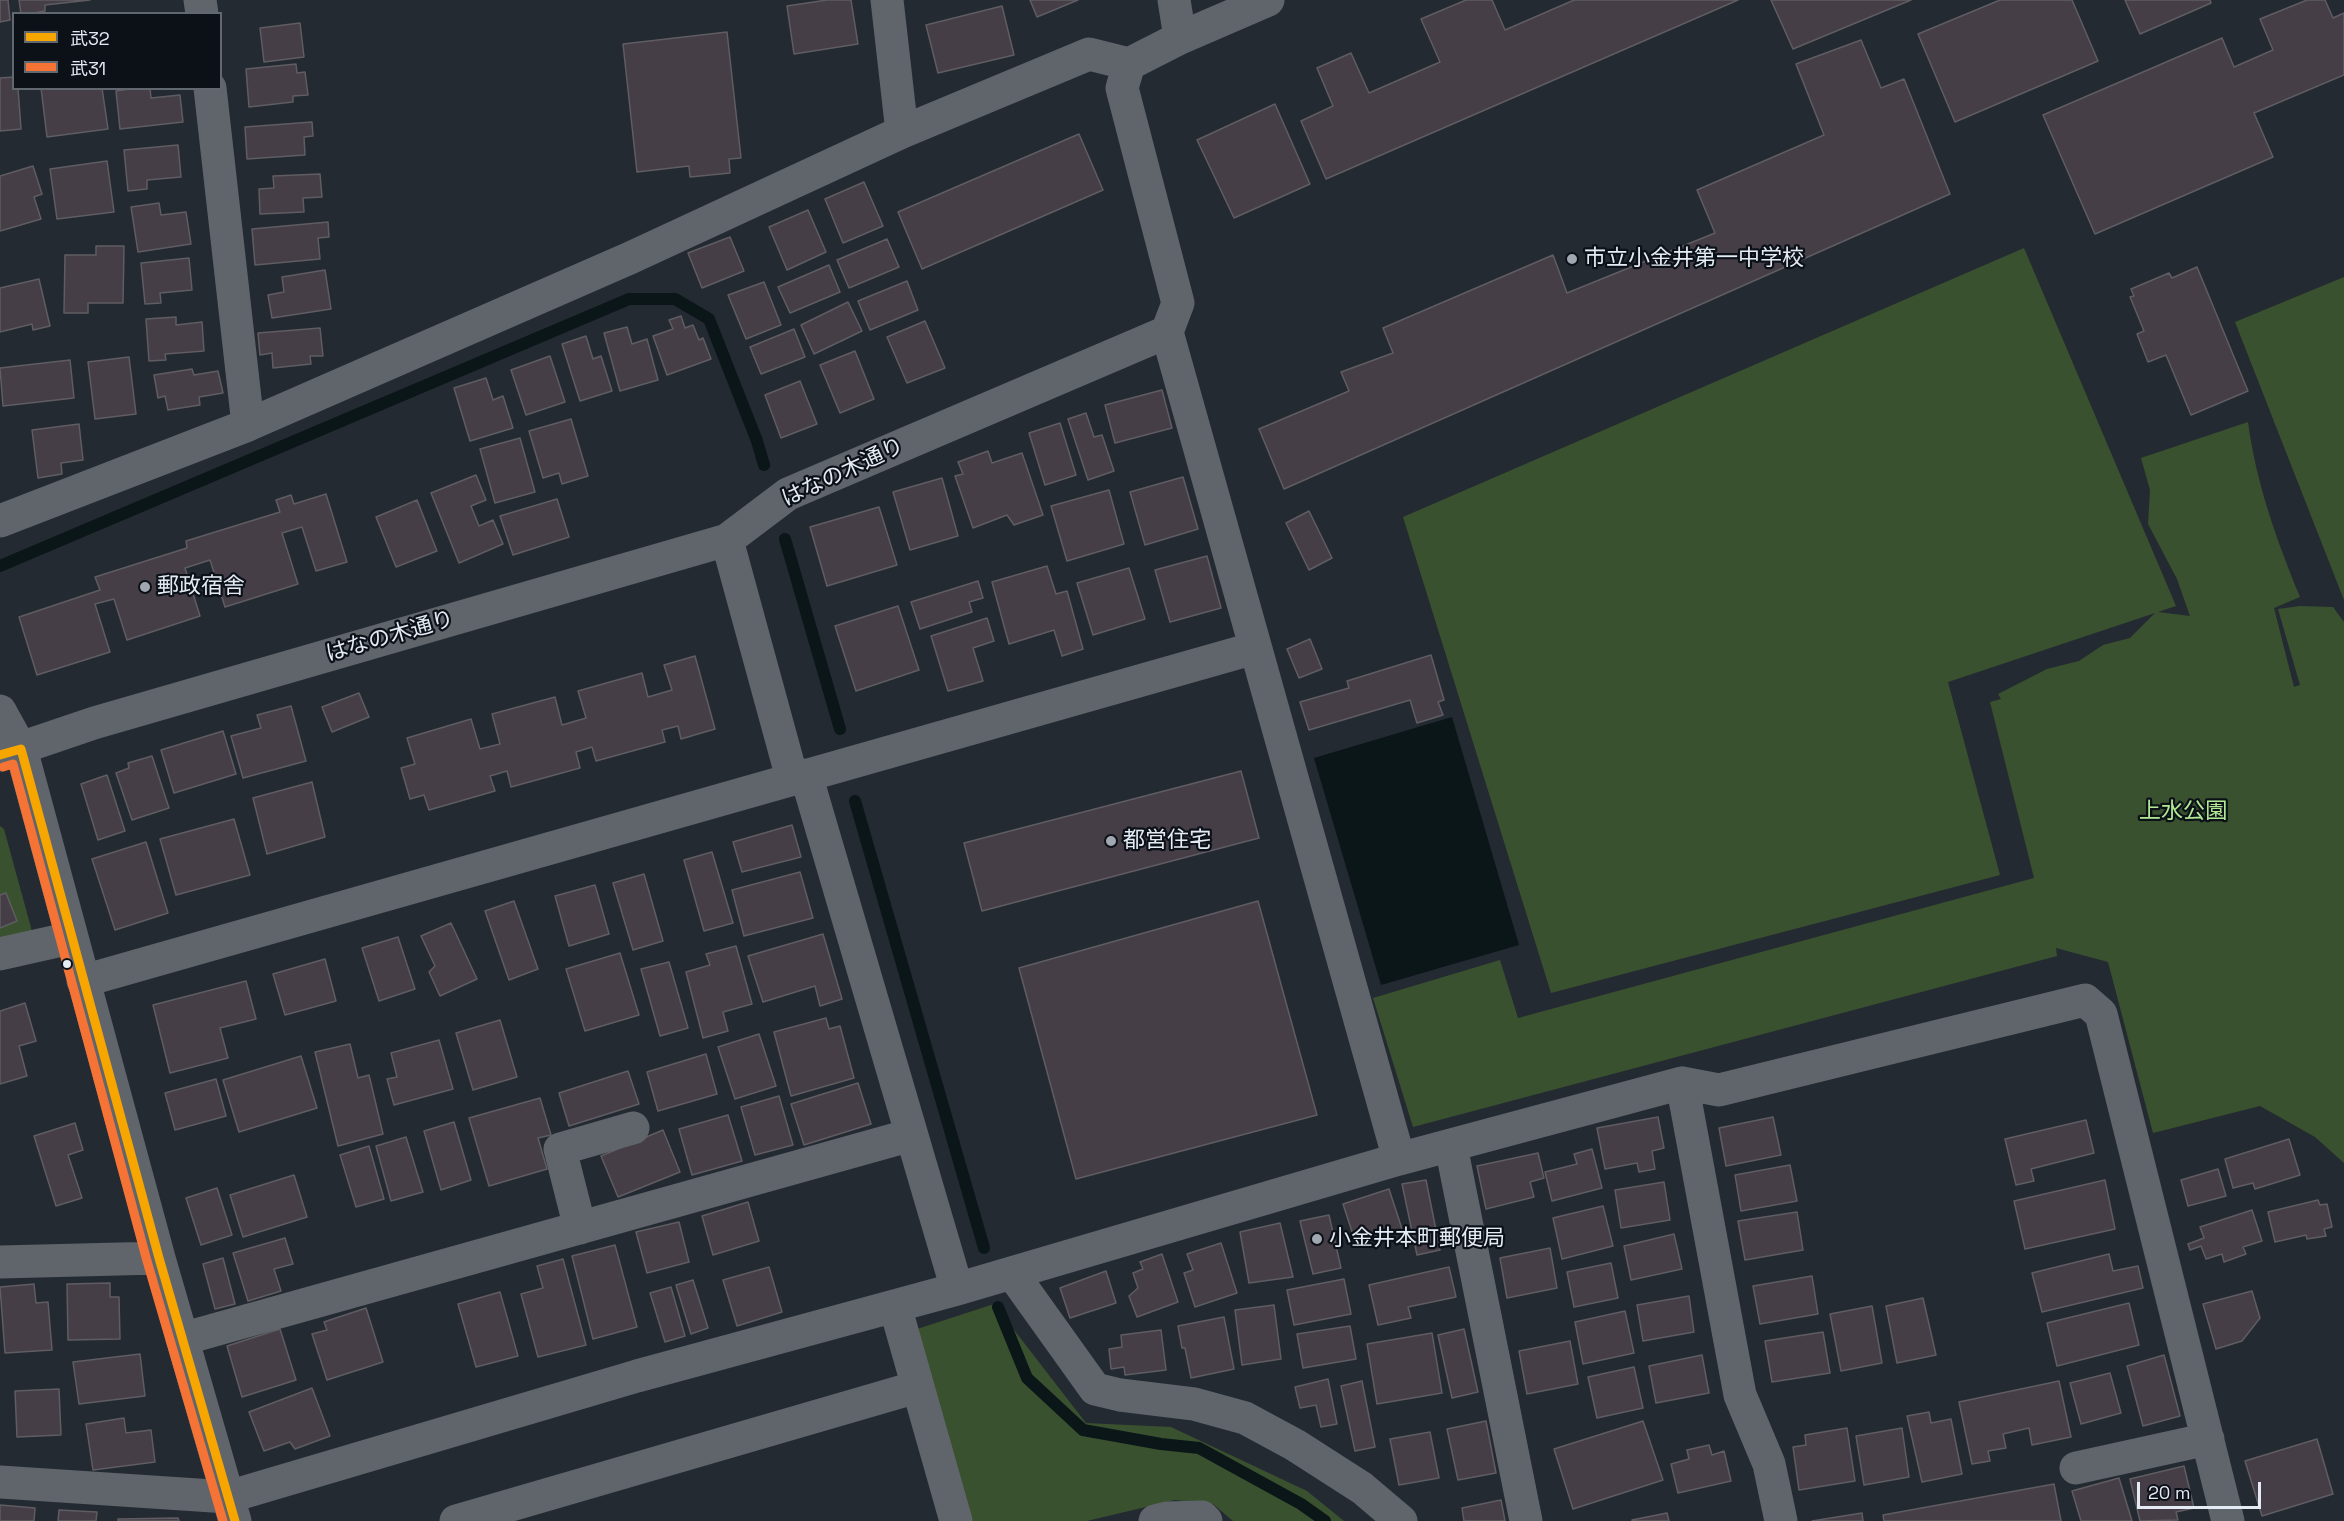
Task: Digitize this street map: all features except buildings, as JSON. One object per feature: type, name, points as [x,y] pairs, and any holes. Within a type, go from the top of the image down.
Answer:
[{"type":"street","points":[[886,0],[902,132]]},
{"type":"street","points":[[1174,0],[1180,38]]},
{"type":"street","points":[[0,521],[248,425],[630,258],[902,132],[1089,54],[1129,64],[1180,38],[1268,0]]},
{"type":"street","points":[[1129,64],[1122,88],[1178,303],[1167,332],[1399,1159]]},
{"type":"street","points":[[210,90],[248,425]]},
{"type":"street","name":"はなの木通り","points":[[10,752],[94,723],[727,540],[788,494],[1167,332]]},
{"type":"street","points":[[727,540],[957,1289]]},
{"type":"street","points":[[83,981],[1255,648]]},
{"type":"street","points":[[0,711],[10,752],[72,938],[159,1258],[232,1509]]},
{"type":"street","points":[[0,954],[72,938]]},
{"type":"street","points":[[0,1482],[232,1509],[637,1376],[957,1289],[1399,1159],[1682,1083],[1719,1090],[2085,1000],[2101,1014],[2228,1521]]},
{"type":"street","points":[[1682,1083],[1740,1395],[1769,1464],[1781,1521]]},
{"type":"street","points":[[580,1228],[560,1149],[633,1128]]},
{"type":"street","points":[[182,1339],[911,1136]]},
{"type":"street","points":[[1451,1146],[1526,1521]]},
{"type":"street","points":[[0,1262],[159,1258]]},
{"type":"street","points":[[1012,1273],[1095,1389],[1120,1395],[1194,1404],[1245,1418],[1295,1445],[1362,1488],[1401,1521]]},
{"type":"street","points":[[895,1306],[916,1388],[956,1521]]},
{"type":"street","points":[[456,1521],[916,1388]]},
{"type":"street","points":[[2076,1468],[2208,1439]]},
{"type":"street","points":[[1155,1521],[1167,1518],[1202,1517],[1206,1521]]},
{"type":"green space","name":"上水公園","points":[[2024,248],[2176,606],[2158,612],[2190,616],[2177,579],[2148,524],[2150,490],[2141,458],[2248,422],[2256,467],[2268,511],[2300,597],[2274,608],[2294,687],[2300,685],[2278,609],[2300,606],[2333,607],[2344,622],[2344,1163],[2315,1137],[2260,1106],[2153,1133],[2108,962],[2056,948],[2057,956],[1413,1127],[1373,998],[1500,960],[1518,1018],[2034,878],[1990,702],[2001,699],[1998,694],[2047,669],[2079,661],[2103,645],[2130,638],[2155,613],[1948,682],[2000,875],[1551,993],[1403,517]]},
{"type":"green space","points":[[2344,277],[2344,600],[2235,322]]},
{"type":"green space","points":[[0,826],[4,829],[33,935],[0,944]]},
{"type":"green space","points":[[994,1304],[1086,1423],[1171,1427],[1307,1491],[1344,1521],[1233,1521],[1213,1504],[1175,1500],[1087,1521],[961,1521],[908,1332]]},
{"type":"shaded area","points":[[1452,717],[1519,945],[1381,985],[1314,758]]},
{"type":"waterway","points":[[0,566],[629,299],[675,299],[709,319],[757,441],[764,465]]},
{"type":"waterway","points":[[785,539],[840,729]]},
{"type":"waterway","points":[[855,801],[984,1248]]},
{"type":"waterway","points":[[998,1307],[1027,1378],[1083,1430],[1161,1444],[1199,1448],[1301,1504],[1325,1521]]},
{"type":"transit line","name":"武32","points":[[0,755],[21,749],[159,1258],[235,1521]]},
{"type":"transit line","name":"武31","points":[[3,767],[13,764],[147,1261],[223,1521]]},
{"type":"place","name":"市立小金井第一中学校","points":[[1572,259]]},
{"type":"place","name":"郵政宿舎","points":[[145,587]]},
{"type":"place","name":"都営住宅","points":[[1111,841]]},
{"type":"place","name":"小金井本町郵便局","points":[[1317,1239]]}]
